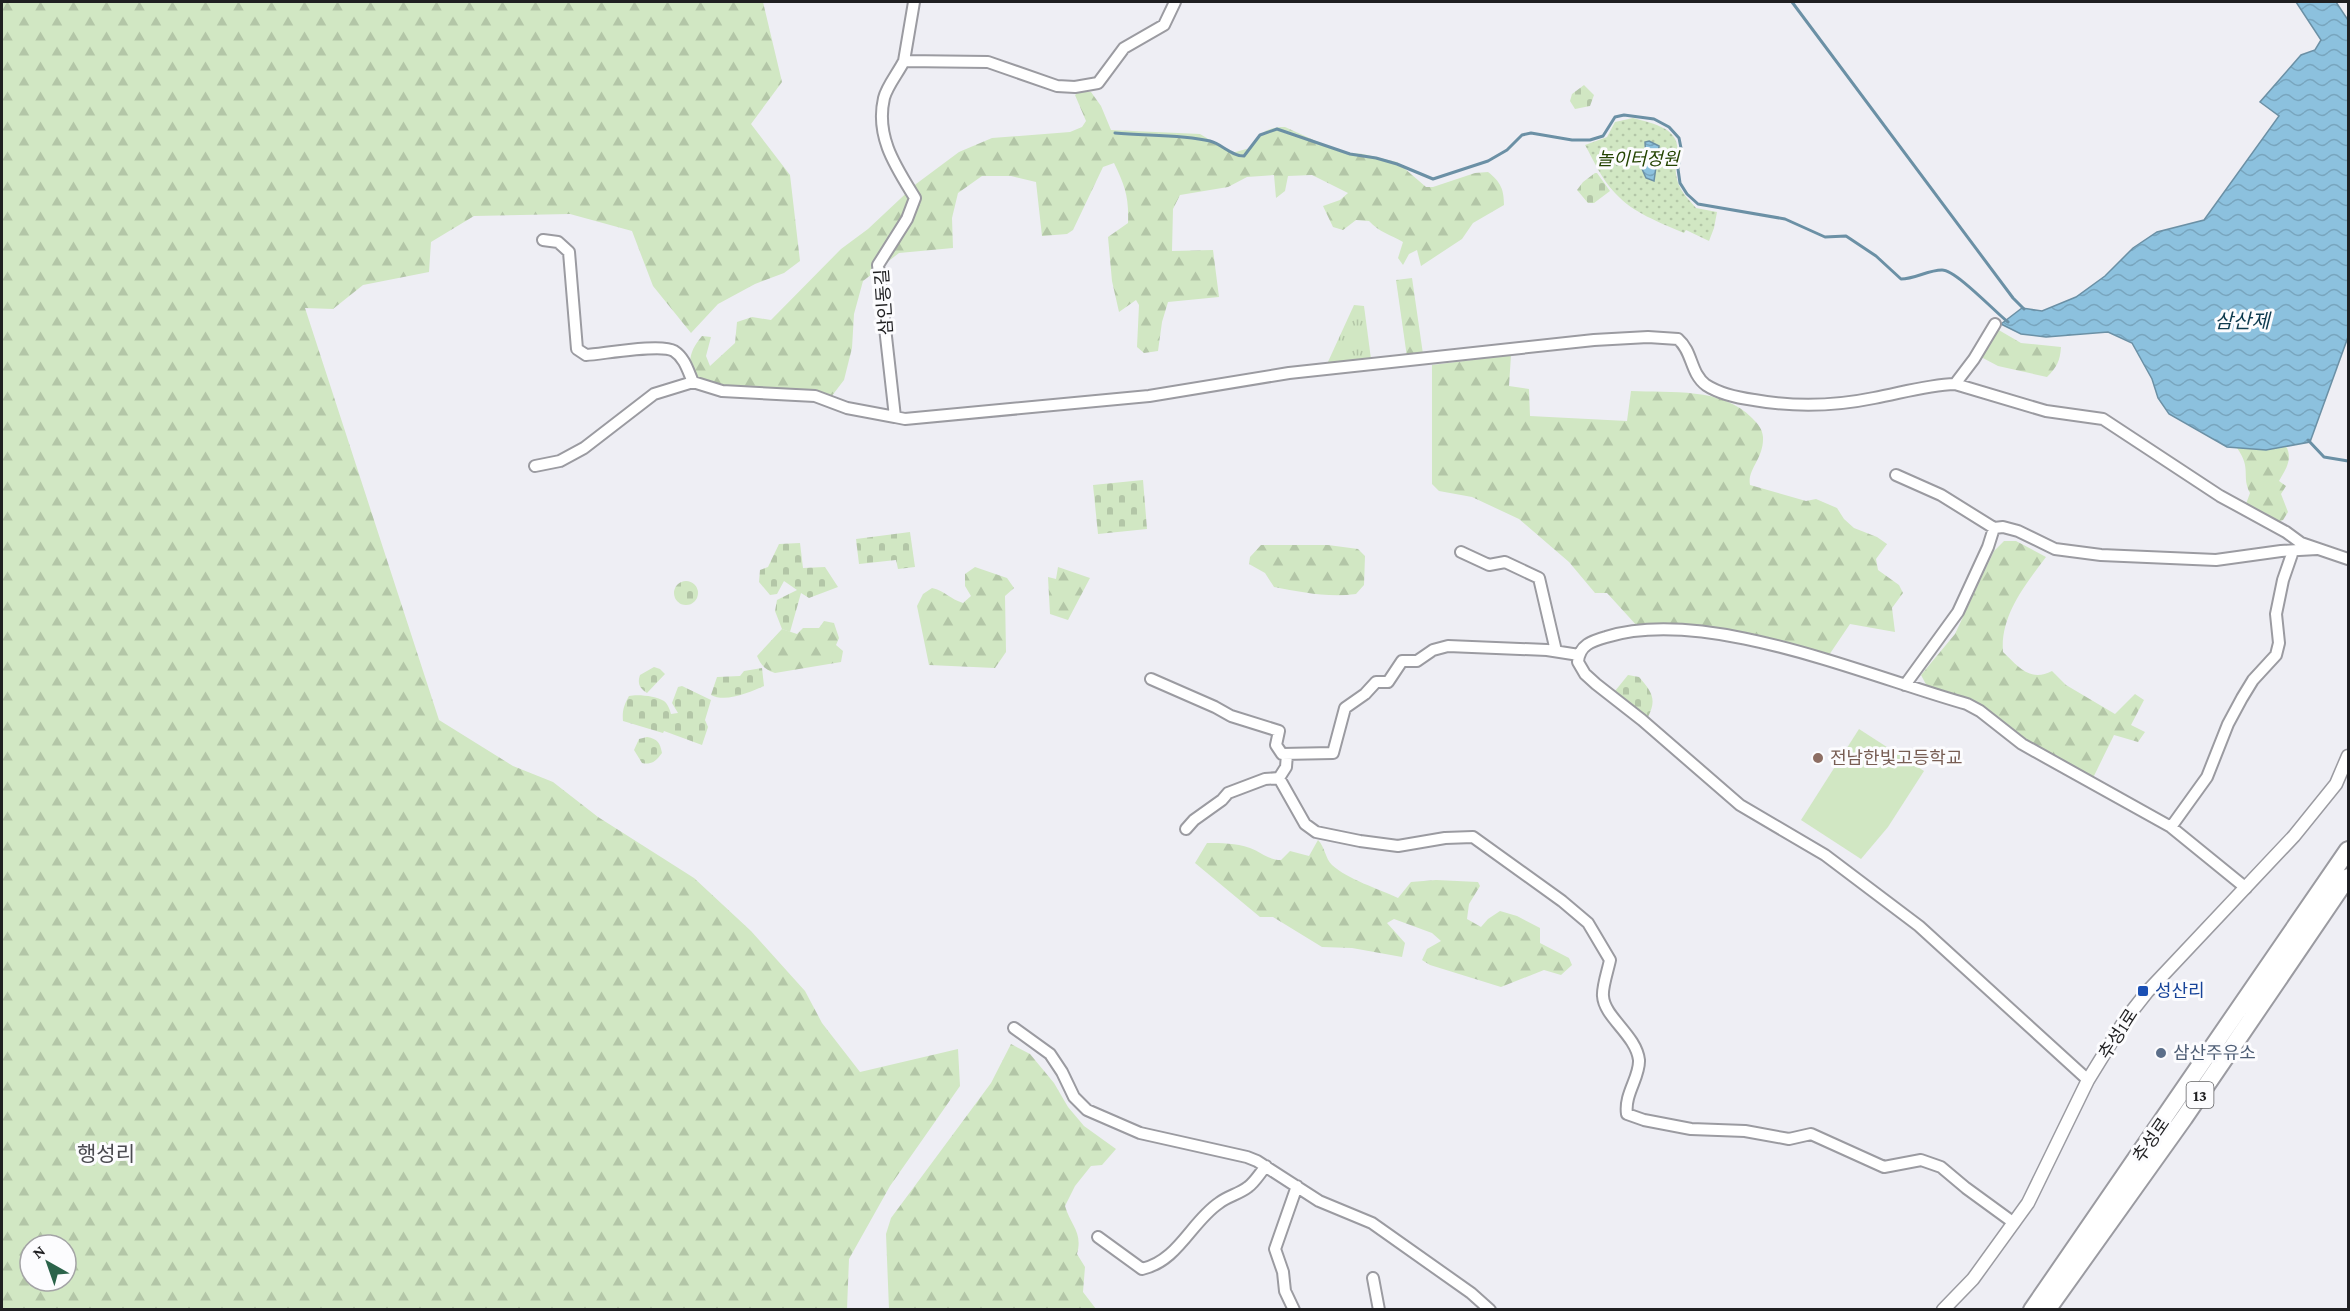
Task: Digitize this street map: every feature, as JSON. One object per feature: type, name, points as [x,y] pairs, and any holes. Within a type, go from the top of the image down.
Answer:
[{"type":"main road","name":"추성로","points":[[2032,1310],[2349,850]]},
{"type":"main road","name":"추성로","points":[[2047,1310],[2184,1118],[2349,878]]},
{"type":"street","points":[[914,2],[904,61],[988,62],[1057,86],[1075,87],[1098,83],[1124,48],[1164,25],[1175,2]]},
{"type":"street","name":"삼인동길","points":[[895,417],[878,265],[907,219],[915,198],[888,154],[881,123],[884,96],[904,61]]},
{"type":"street","points":[[543,240],[558,242],[569,252],[577,349],[586,355],[655,347],[673,350],[685,362],[693,382]]},
{"type":"street","points":[[1955,384],[1974,359],[1995,324]]},
{"type":"street","points":[[535,466],[560,461],[584,448],[654,394],[693,382],[722,391],[815,396],[847,408],[904,419],[1149,396],[1311,370],[1594,340],[1648,337],[1678,339],[1686,347],[1694,371],[1707,386],[1743,398],[1779,404],[1834,404],[1873,399],[1935,384],[1955,384],[2046,411],[2103,419],[2220,496],[2286,532],[2301,543],[2349,559]]},
{"type":"street","points":[[1896,475],[1941,495],[1994,528],[2003,527],[2018,531],[2055,549],[2101,555],[2216,560],[2317,549]]},
{"type":"street","points":[[1905,685],[1958,612],[1988,548],[1994,528]]},
{"type":"street","points":[[2171,827],[2206,777],[2228,724],[2253,680],[2276,655],[2279,643],[2276,614],[2283,580],[2293,551]]},
{"type":"street","points":[[1461,552],[1489,564],[1504,562],[1539,578],[1556,651]]},
{"type":"street","points":[[1578,655],[1589,643],[1628,632],[1668,630],[1718,633],[1815,657],[1967,704],[1980,711],[2022,744],[2171,827],[2246,888]]},
{"type":"street","points":[[1151,679],[1231,716],[1279,731],[1276,745],[1282,754],[1333,753],[1345,708],[1365,694],[1376,682],[1388,682],[1402,661],[1417,661],[1440,647],[1556,651],[1578,655]]},
{"type":"street","points":[[1578,655],[1581,668],[1591,679],[1718,786],[1758,816],[1825,855],[1919,926],[2088,1080]]},
{"type":"street","points":[[1279,778],[1286,767],[1287,754]]},
{"type":"street","name":"추성1로","points":[[1943,1310],[1973,1279],[2028,1203],[2088,1080],[2125,1020],[2147,992],[2316,810],[2336,784],[2349,756]]},
{"type":"street","points":[[1186,829],[1228,793],[1265,779],[1279,778]]},
{"type":"street","points":[[1279,778],[1305,824],[1316,832],[1398,846],[1445,838],[1473,837],[1563,901],[1588,923],[1610,960],[1603,997],[1612,1015],[1636,1048],[1639,1063],[1626,1103],[1627,1114],[1644,1120],[1691,1129],[1744,1131],[1789,1139],[1811,1134],[1884,1167],[1921,1160],[1941,1167],[2014,1223]]},
{"type":"street","points":[[1014,1028],[1050,1054],[1078,1103],[1087,1110],[1140,1133],[1247,1156],[1319,1201],[1372,1223],[1471,1293],[1490,1310]]},
{"type":"street","points":[[1098,1237],[1142,1269],[1150,1267],[1179,1246],[1202,1217],[1219,1202],[1247,1187],[1266,1166]]},
{"type":"street","points":[[1294,1310],[1285,1291],[1283,1272],[1275,1249],[1297,1186]]},
{"type":"street","points":[[1373,1278],[1379,1310]]},
{"type":"green space","points":[[2,2],[763,2],[782,82],[751,124],[790,175],[800,261],[784,273],[755,284],[718,304],[691,333],[653,286],[632,231],[570,214],[474,216],[431,242],[429,272],[363,285],[333,309],[305,308],[439,720],[513,766],[553,782],[598,817],[694,878],[751,931],[805,991],[822,1023],[860,1072],[958,1049],[960,1086],[890,1186],[849,1259],[847,1309],[2,1309]]},
{"type":"green space","points":[[1584,85],[1594,95],[1590,106],[1575,109],[1570,101],[1572,94]]},
{"type":"green space","points":[[1080,91],[1091,92],[1101,106],[1111,130],[1200,134],[1232,153],[1250,148],[1260,135],[1268,130],[1285,127],[1340,152],[1363,154],[1397,162],[1426,187],[1433,187],[1475,173],[1488,172],[1501,187],[1504,205],[1473,223],[1462,239],[1421,266],[1417,250],[1409,254],[1403,265],[1398,258],[1403,242],[1381,231],[1369,221],[1356,220],[1343,230],[1333,227],[1323,206],[1340,200],[1348,193],[1312,175],[1288,176],[1285,191],[1276,198],[1274,175],[1247,177],[1228,187],[1180,195],[1173,209],[1172,251],[1213,250],[1219,297],[1168,302],[1162,322],[1158,351],[1144,353],[1137,347],[1139,305],[1136,300],[1119,312],[1112,281],[1108,237],[1128,223],[1126,192],[1114,163],[1103,167],[1073,230],[1067,234],[1042,236],[1036,182],[1011,176],[982,176],[958,193],[952,218],[953,248],[899,253],[863,281],[854,314],[852,348],[844,380],[831,397],[723,387],[694,378],[690,361],[695,346],[702,336],[711,337],[706,356],[710,366],[735,343],[737,322],[752,317],[771,320],[841,249],[868,229],[916,184],[959,152],[992,138],[1070,132],[1082,127],[1086,121],[1075,95]]},
{"type":"green space","name":"놀이터정원","points":[[1633,118],[1665,129],[1675,139],[1676,175],[1680,188],[1696,208],[1717,212],[1709,241],[1686,230],[1684,233],[1638,212],[1610,188],[1602,176],[1585,145],[1607,137],[1615,122]]},
{"type":"green space","points":[[1595,173],[1610,191],[1594,203],[1588,203],[1577,190]]},
{"type":"green space","points":[[1412,278],[1423,354],[1407,357],[1396,280]]},
{"type":"green space","points":[[1354,305],[1364,306],[1371,359],[1327,364]]},
{"type":"green space","points":[[1997,329],[2021,343],[2061,347],[2056,367],[2047,377],[1998,366],[1981,357]]},
{"type":"green space","points":[[1511,355],[1509,386],[1529,389],[1530,416],[1627,421],[1631,391],[1679,392],[1711,396],[1740,408],[1758,424],[1763,437],[1763,445],[1751,474],[1750,485],[1806,501],[1816,499],[1837,508],[1854,528],[1877,537],[1887,544],[1876,559],[1878,570],[1899,585],[1903,593],[1892,608],[1895,632],[1850,624],[1827,658],[1785,647],[1638,627],[1607,593],[1595,593],[1569,562],[1519,519],[1472,497],[1439,491],[1432,484],[1432,365]]},
{"type":"green space","points":[[2286,446],[2289,460],[2279,481],[2286,486],[2281,494],[2288,512],[2283,520],[2277,522],[2246,504],[2250,493],[2246,482],[2244,462],[2237,448],[2266,450]]},
{"type":"green space","points":[[1143,480],[1147,529],[1098,534],[1093,485]]},
{"type":"green space","points":[[910,532],[915,567],[898,569],[896,560],[859,564],[856,539]]},
{"type":"green space","points":[[2004,541],[2016,541],[2046,557],[2022,590],[2010,614],[2003,639],[2003,652],[2019,667],[2031,674],[2044,674],[2052,671],[2066,685],[2115,714],[2135,694],[2144,700],[2131,725],[2145,732],[2138,742],[2114,735],[2092,780],[2003,728],[1929,690],[1921,675],[1955,634],[1994,551]]},
{"type":"green space","points":[[800,543],[803,568],[825,567],[838,587],[809,598],[801,593],[790,632],[782,629],[775,611],[777,600],[797,590],[784,581],[777,594],[770,595],[759,582],[760,570],[768,567],[779,544]]},
{"type":"green space","points":[[1261,545],[1328,545],[1358,549],[1365,556],[1364,585],[1356,594],[1335,595],[1274,587],[1265,573],[1249,564],[1250,557]]},
{"type":"green space","points":[[975,567],[1007,578],[1014,588],[1005,596],[1006,652],[995,668],[929,665],[917,606],[923,594],[932,588],[963,603],[971,596],[965,586],[965,574]]},
{"type":"green space","points":[[1058,567],[1090,578],[1068,620],[1050,614],[1048,577],[1056,579]]},
{"type":"green space","points":[[686,581],[694,585],[698,593],[694,601],[686,605],[678,601],[674,593],[678,585]]},
{"type":"green space","points":[[824,621],[834,623],[839,638],[836,645],[843,651],[841,662],[775,673],[766,669],[760,662],[757,656],[782,629],[797,634],[803,628],[819,628]]},
{"type":"green space","points":[[654,667],[665,674],[647,693],[640,686],[640,675]]},
{"type":"green space","points":[[762,668],[764,686],[731,697],[711,695],[717,677],[740,676],[744,671]]},
{"type":"green space","points":[[1628,675],[1639,677],[1652,696],[1648,717],[1615,691]]},
{"type":"green space","points":[[682,686],[711,700],[705,720],[708,727],[702,745],[664,731],[663,733],[623,721],[625,705],[629,696],[633,695],[661,699],[667,704],[671,714],[678,713],[672,703],[678,687]]},
{"type":"green space","points":[[1859,729],[1924,771],[1888,827],[1861,859],[1801,820]]},
{"type":"green space","points":[[647,737],[658,742],[662,753],[654,762],[642,763],[634,750],[639,739]]},
{"type":"green space","points":[[1318,840],[1332,865],[1338,870],[1398,898],[1411,882],[1436,880],[1478,882],[1480,886],[1469,904],[1467,919],[1481,927],[1500,911],[1517,916],[1540,928],[1540,943],[1569,958],[1572,965],[1561,975],[1544,970],[1501,987],[1430,965],[1422,960],[1427,949],[1441,941],[1432,933],[1394,919],[1387,923],[1405,943],[1402,957],[1352,948],[1322,947],[1273,917],[1260,917],[1195,863],[1207,843],[1239,845],[1272,859],[1281,860],[1290,851],[1309,856]]},
{"type":"green space","points":[[1011,1044],[1030,1054],[1054,1083],[1068,1107],[1084,1126],[1116,1149],[1102,1165],[1091,1166],[1075,1186],[1065,1206],[1077,1234],[1077,1254],[1085,1267],[1083,1292],[1096,1309],[889,1309],[886,1234],[891,1218],[991,1083]]},
{"type":"water","name":"삼산제","points":[[2296,2],[2336,2],[2348,20],[2348,337],[2310,442],[2266,450],[2227,447],[2169,414],[2158,398],[2152,379],[2132,343],[2108,332],[2046,337],[2021,334],[2001,324],[2022,308],[2042,311],[2076,297],[2105,276],[2133,248],[2157,232],[2204,220],[2279,116],[2260,102],[2301,55],[2315,50],[2321,40]]},
{"type":"water","points":[[1649,141],[1659,146],[1654,181],[1646,178],[1642,169],[1646,159],[1645,142]]},
{"type":"waterway","points":[[1792,2],[2013,298],[2024,309]]},
{"type":"waterway","points":[[1115,133],[1174,136],[1210,141],[1235,154],[1244,156],[1260,135],[1277,129],[1350,154],[1397,164],[1433,179],[1488,161],[1507,150],[1522,135],[1531,133],[1572,140],[1590,140],[1603,136],[1615,117],[1624,115],[1654,119],[1669,127],[1679,138],[1680,183],[1687,194],[1698,204],[1785,219],[1825,237],[1846,236],[1876,256],[1901,279],[1937,270],[1948,272],[1966,284],[2008,322]]},
{"type":"waterway","points":[[2308,440],[2324,457],[2348,461]]},
{"type":"place","name":"전남한빛고등학교","points":[[1818,758]]},
{"type":"place","name":"성산리","points":[[2143,991]]},
{"type":"place","name":"삼산주유소","points":[[2161,1053]]},
{"type":"district","name":"행성리","points":[[106,1154]]}]
